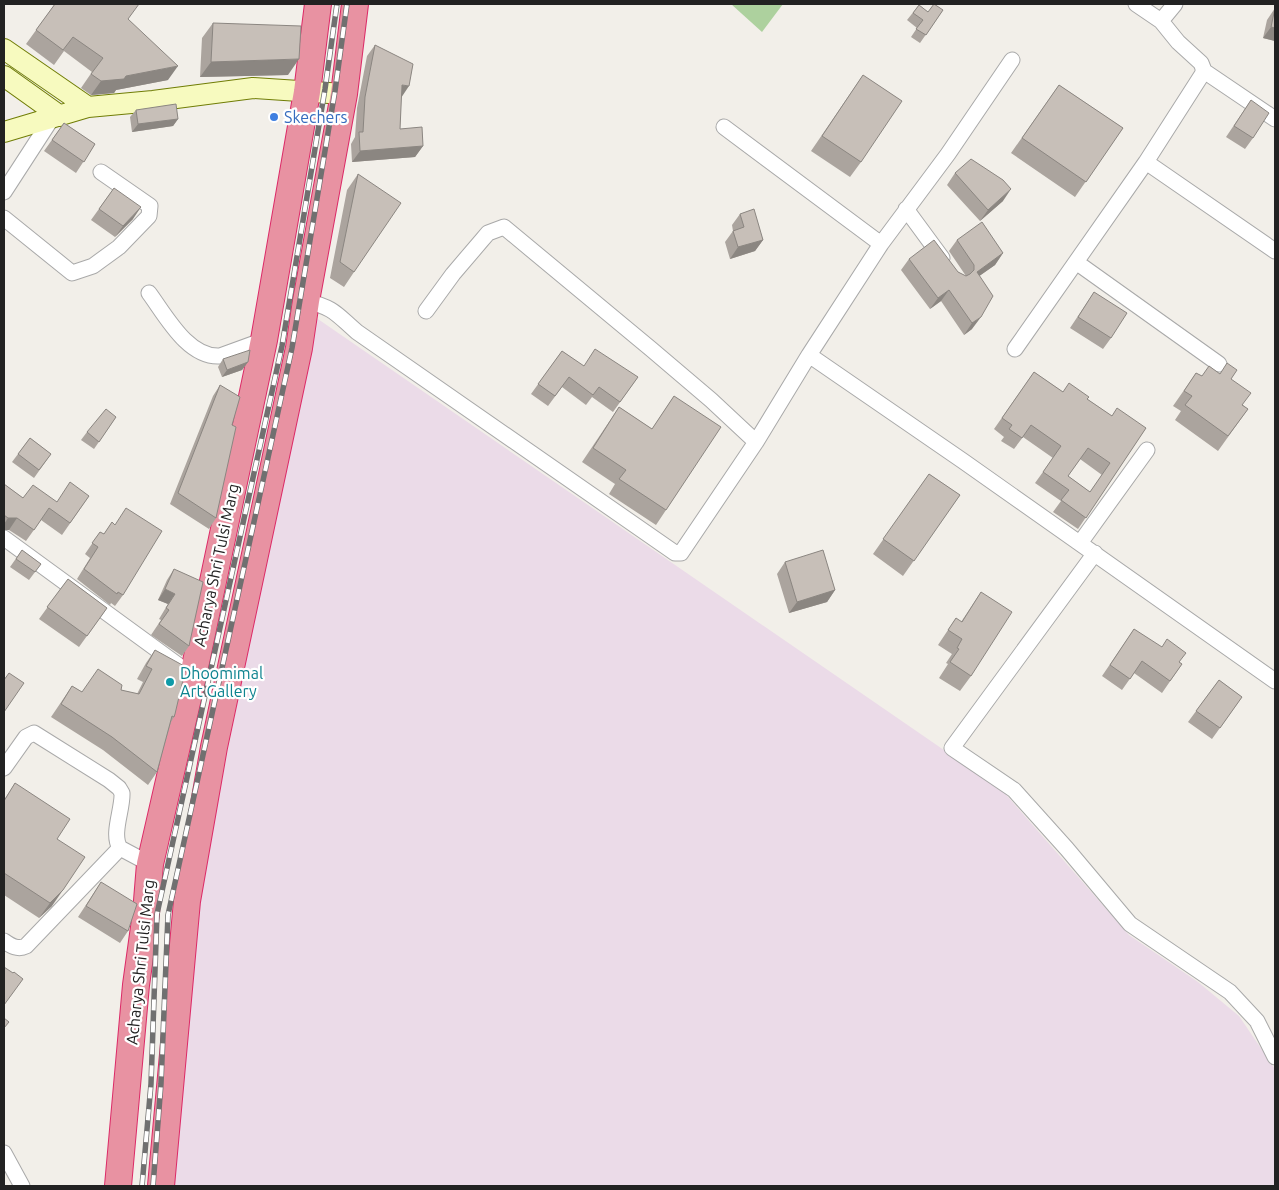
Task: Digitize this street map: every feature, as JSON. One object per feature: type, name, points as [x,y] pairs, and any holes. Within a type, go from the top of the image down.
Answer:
[{"type":"highway","name":"Acharya Shri Tulsi Marg","points":[[118,1186],[136,985],[146,913],[150,864],[193,676],[264,340],[307,92],[318,4]]},
{"type":"highway","points":[[161,1186],[187,901],[214,747],[297,357],[344,94],[356,4]]},
{"type":"street","points":[[1136,4],[1161,21],[1178,42],[1201,63],[1204,71],[1275,119]]},
{"type":"street","points":[[1161,21],[1175,4]]},
{"type":"street","points":[[4,48],[60,89],[88,106]]},
{"type":"street","points":[[306,301],[324,306],[337,313],[357,332],[677,554],[683,552],[756,442],[881,244],[948,154],[1012,60]]},
{"type":"street","points":[[1015,350],[1146,162],[1204,71]]},
{"type":"street","points":[[4,76],[56,117]]},
{"type":"street","points":[[4,132],[88,106],[153,102],[253,88],[344,94]]},
{"type":"street","points":[[4,192],[56,117]]},
{"type":"street","points":[[724,127],[881,244]]},
{"type":"street","points":[[1146,162],[1275,251]]},
{"type":"street","points":[[4,218],[72,273],[93,266],[119,247],[149,216],[150,206],[101,172]]},
{"type":"street","points":[[906,209],[951,270]]},
{"type":"street","points":[[426,311],[453,274],[488,233],[504,227],[659,355],[756,442]]},
{"type":"street","points":[[1076,262],[1219,364]]},
{"type":"street","points":[[150,293],[174,328],[191,347],[199,352],[220,356],[264,340]]},
{"type":"street","points":[[809,356],[1095,553],[1275,681]]},
{"type":"street","points":[[1080,543],[1146,450]]},
{"type":"street","points":[[4,538],[193,676]]},
{"type":"street","points":[[1095,553],[952,748],[1014,790],[1130,924],[1230,992],[1256,1022],[1275,1057]]},
{"type":"street","points":[[5,764],[26,737],[34,733],[109,780],[122,793],[117,842],[120,848],[150,864]]},
{"type":"street","points":[[4,941],[17,948],[26,946],[120,848]]},
{"type":"street","points":[[4,1153],[22,1186]]},
{"type":"shaded area","points":[[315,317],[1002,790],[1129,935],[1198,982],[1239,1016],[1275,1069],[1275,1186],[170,1186],[193,924]]},
{"type":"green space","points":[[731,4],[783,4],[762,32]]},
{"type":"building","points":[[55,4],[139,4],[128,19],[178,66],[126,76],[124,79],[101,81],[91,74],[103,58],[73,37],[63,50],[36,30]]},
{"type":"building","points":[[934,4],[943,10],[926,35],[916,29],[923,20],[913,13],[919,5],[928,12]]},
{"type":"building","points":[[1275,8],[1275,28],[1271,27]]},
{"type":"building","points":[[213,23],[301,26],[299,59],[211,62]]},
{"type":"building","points":[[375,45],[413,64],[409,86],[402,85],[400,129],[422,127],[423,146],[360,151],[359,132],[363,132],[365,97]]},
{"type":"building","points":[[863,75],[902,101],[861,162],[822,136]]},
{"type":"building","points":[[1059,85],[1123,128],[1086,182],[1022,138]]},
{"type":"building","points":[[1251,100],[1269,113],[1253,138],[1234,126]]},
{"type":"building","points":[[176,104],[178,119],[138,124],[136,110]]},
{"type":"building","points":[[64,123],[95,144],[84,162],[52,140]]},
{"type":"building","points":[[971,159],[1003,180],[1011,189],[988,210],[955,173]]},
{"type":"building","points":[[358,174],[401,203],[354,272],[340,262]]},
{"type":"building","points":[[114,188],[141,207],[123,226],[99,209]]},
{"type":"building","points":[[754,209],[763,240],[738,247],[733,231],[744,227],[740,214]]},
{"type":"building","points":[[982,222],[1003,253],[977,272],[993,296],[981,317],[972,323],[949,290],[938,298],[909,259],[934,240],[958,272],[966,276],[970,274],[974,270],[974,265],[957,240]]},
{"type":"building","points":[[1094,292],[1127,313],[1111,338],[1078,317]]},
{"type":"building","points":[[595,349],[638,377],[620,402],[599,387],[593,395],[569,377],[555,396],[538,384],[562,351],[584,366]]},
{"type":"building","points":[[250,350],[248,362],[227,370],[223,359]]},
{"type":"building","points":[[1227,363],[1237,370],[1231,379],[1251,393],[1242,405],[1248,409],[1228,436],[1185,405],[1192,396],[1184,391],[1196,373],[1202,376],[1209,366],[1220,374]]},
{"type":"building","points":[[1034,372],[1063,392],[1069,383],[1089,397],[1087,399],[1112,416],[1117,408],[1146,428],[1086,518],[1061,500],[1069,490],[1043,472],[1061,446],[1031,425],[1022,438],[1009,429],[1012,425],[1002,418]],"holes":[[[1088,448],[1110,463],[1090,492],[1068,476]]]},
{"type":"building","points":[[220,385],[240,397],[232,425],[236,427],[216,518],[178,493]]},
{"type":"building","points":[[674,396],[721,427],[666,510],[619,479],[626,470],[593,448],[619,407],[652,429]]},
{"type":"building","points":[[106,409],[116,417],[99,442],[87,432]]},
{"type":"building","points":[[30,438],[51,454],[39,470],[18,454]]},
{"type":"building","points":[[929,474],[960,495],[914,561],[883,539]]},
{"type":"building","points":[[70,482],[89,496],[70,523],[49,508],[34,530],[17,518],[8,518],[4,515],[4,484],[23,498],[33,485],[57,502]]},
{"type":"building","points":[[126,508],[162,531],[123,595],[118,592],[117,594],[84,569],[98,547],[92,543],[100,532],[104,534],[112,522],[115,525]]},
{"type":"building","points":[[22,550],[41,564],[35,572],[16,559]]},
{"type":"building","points":[[823,550],[835,590],[797,602],[785,562]]},
{"type":"building","points":[[174,569],[203,582],[189,646],[159,624],[169,610],[166,608],[175,594],[165,589]]},
{"type":"building","points":[[68,579],[107,608],[87,636],[47,607]]},
{"type":"building","points":[[981,592],[1012,612],[971,676],[950,662],[959,649],[957,648],[962,639],[948,630],[956,618],[962,622]]},
{"type":"building","points":[[1134,629],[1162,647],[1167,639],[1186,653],[1179,662],[1182,664],[1170,681],[1142,661],[1130,679],[1110,665]]},
{"type":"building","points":[[155,650],[186,667],[175,714],[174,717],[172,716],[157,772],[112,737],[61,704],[72,686],[82,692],[98,669],[122,685],[121,690],[139,694],[152,669],[146,666]]},
{"type":"building","points":[[9,673],[24,683],[4,712],[4,680]]},
{"type":"building","points":[[1219,680],[1242,697],[1220,728],[1196,711]]},
{"type":"building","points":[[15,783],[70,819],[57,839],[85,857],[63,890],[50,903],[4,873],[4,801]]},
{"type":"building","points":[[101,882],[137,904],[128,931],[86,906]]},
{"type":"building","points":[[4,967],[23,979],[4,1005]]},
{"type":"building","points":[[4,1018],[9,1022],[4,1028]]},
{"type":"railway","points":[[142,1186],[151,1084],[157,914],[282,346],[325,89],[337,4]]},
{"type":"railway","points":[[153,1186],[161,1084],[168,915],[292,348],[335,91],[347,4]]},
{"type":"place","name":"Skechers","points":[[274,117]]},
{"type":"place","name":"Dhoomimal Art Gallery","points":[[170,682]]}]
